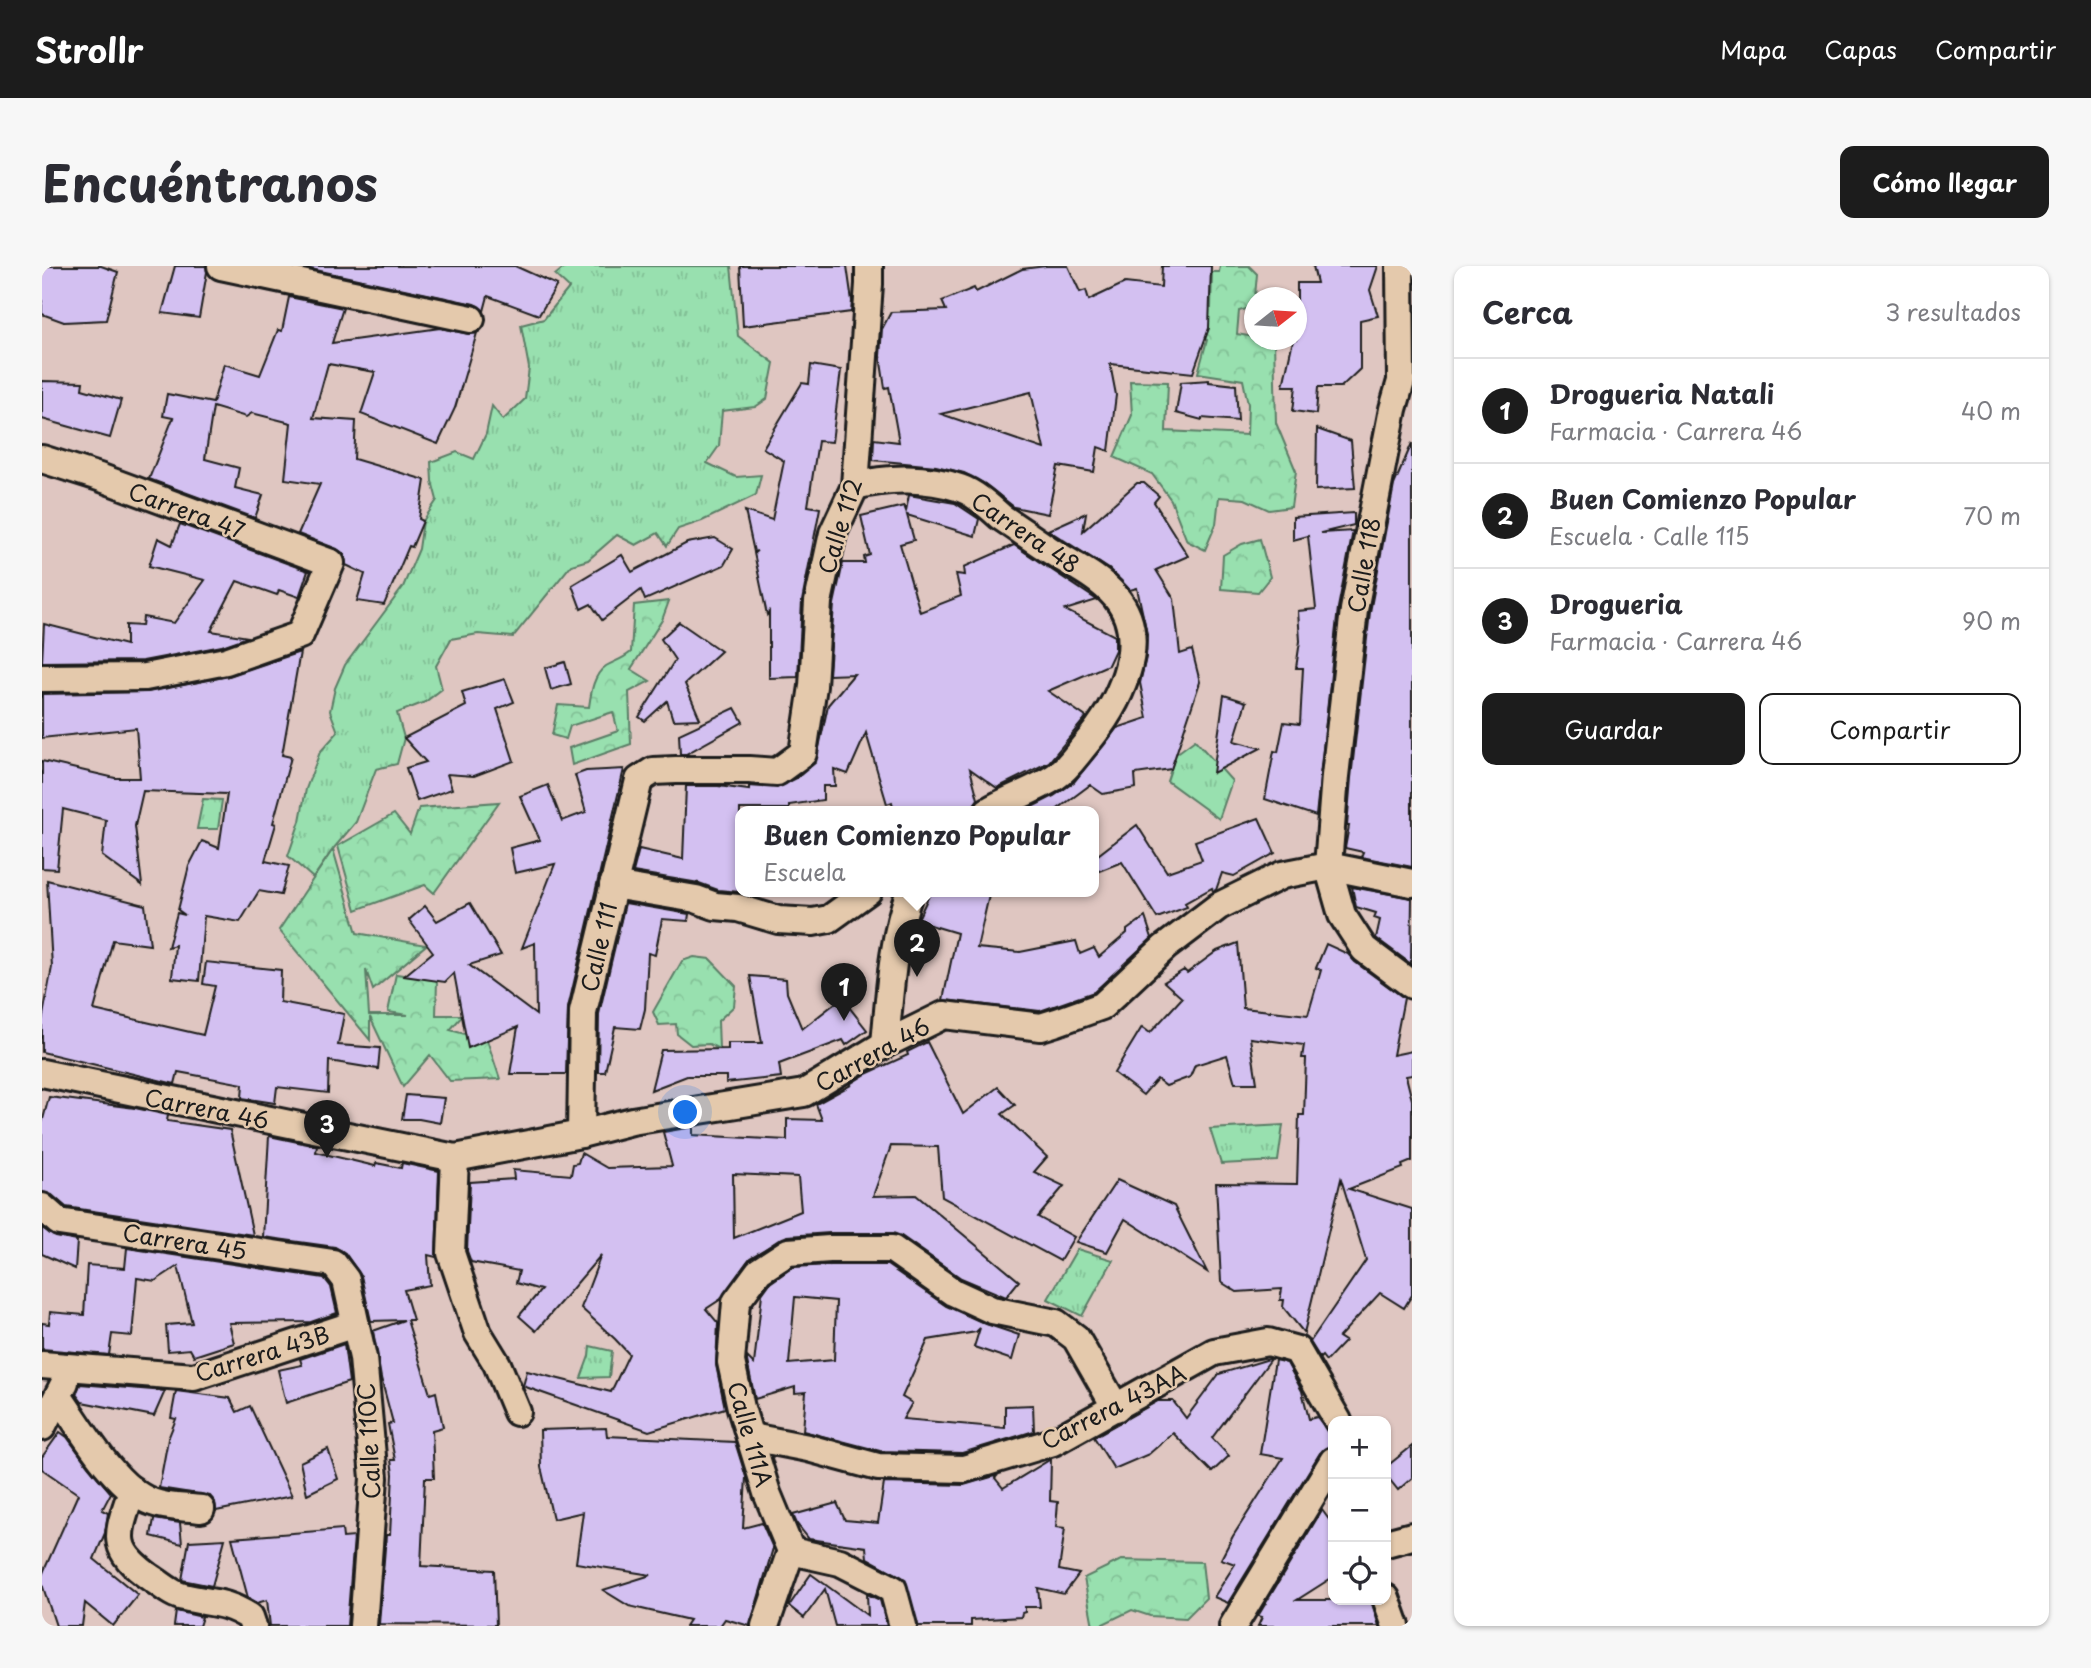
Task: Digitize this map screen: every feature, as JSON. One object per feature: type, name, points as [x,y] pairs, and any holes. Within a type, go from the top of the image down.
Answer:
[{"type":"street","points":[[221,266],[471,319]]},
{"type":"street","name":"Calle 112","points":[[653,771],[778,772],[803,753],[813,687],[818,602],[833,533],[855,486],[869,266]]},
{"type":"street","name":"Calle 118","points":[[1328,866],[1335,776],[1354,610],[1402,408],[1400,266]]},
{"type":"street","name":"Carrera 47","points":[[42,460],[99,477],[331,563],[300,635],[226,661],[145,677],[42,678]]},
{"type":"street","name":"Carrera 48","points":[[855,486],[885,479],[933,482],[962,488],[1099,582],[1116,597],[1130,628],[1131,657],[1126,676],[1105,720],[1069,765],[1055,777],[998,806]]},
{"type":"street","name":"Calle 111","points":[[581,1134],[583,1012],[639,780],[653,771]]},
{"type":"street","points":[[1328,866],[1342,915],[1364,949],[1412,985]]},
{"type":"street","name":"Carrera 46","points":[[42,1073],[455,1158],[581,1134],[632,1121],[804,1093],[885,1044],[944,1015],[1041,1027],[1102,1006],[1164,947],[1219,906],[1282,875],[1328,866],[1412,883]]},
{"type":"street","points":[[612,885],[696,899],[778,920],[813,922],[830,919],[860,897]]},
{"type":"street","points":[[885,1044],[895,952],[908,897]]},
{"type":"street","points":[[455,1158],[451,1253],[478,1334],[497,1364],[517,1412]]},
{"type":"street","name":"Carrera 45","points":[[42,1206],[59,1222],[333,1263]]},
{"type":"street","name":"Calle 111A","points":[[791,1551],[767,1493],[741,1408],[731,1362],[736,1302],[759,1271],[788,1252],[892,1249],[963,1296],[992,1310],[1056,1324],[1076,1338],[1116,1408]]},
{"type":"street","name":"Calle 110C","points":[[333,1263],[346,1280],[363,1358],[374,1478],[363,1626]]},
{"type":"street","name":"Carrera 43B","points":[[42,1365],[194,1377],[355,1324]]},
{"type":"street","name":"Carrera 43AA","points":[[751,1437],[808,1448],[878,1468],[964,1469],[1053,1441],[1214,1352],[1268,1342],[1297,1350],[1335,1416]]},
{"type":"street","points":[[42,1427],[59,1397],[71,1367]]},
{"type":"street","points":[[59,1397],[118,1477],[132,1490],[152,1502],[201,1509]]},
{"type":"street","points":[[1233,1626],[1329,1479]]},
{"type":"street","points":[[132,1490],[120,1528],[120,1544],[130,1563],[180,1597],[229,1605],[250,1617],[253,1626]]},
{"type":"street","points":[[1390,1542],[1412,1536]]},
{"type":"street","points":[[765,1626],[791,1551],[840,1562],[893,1589],[903,1626]]},
{"type":"street","points":[[1388,1605],[1396,1626]]},
{"type":"green space","points":[[566,266],[731,266],[738,336],[774,363],[767,399],[755,407],[722,411],[719,446],[707,463],[736,477],[761,475],[756,495],[702,521],[678,529],[667,546],[658,533],[636,545],[617,535],[588,560],[571,565],[513,637],[478,634],[451,639],[436,666],[442,689],[425,702],[397,713],[404,738],[397,764],[376,769],[356,822],[313,878],[288,856],[300,821],[306,789],[320,752],[338,732],[330,711],[335,688],[345,665],[403,587],[419,549],[423,521],[437,500],[431,462],[457,452],[474,459],[486,434],[492,406],[503,420],[525,399],[529,368],[521,325],[544,319],[569,288],[555,275]]},
{"type":"green space","points":[[1220,266],[1249,266],[1257,274],[1256,287],[1244,287],[1244,310],[1239,311],[1237,334],[1244,335],[1244,350],[1274,350],[1276,423],[1296,471],[1291,507],[1269,510],[1245,499],[1219,497],[1216,524],[1205,550],[1187,541],[1171,500],[1152,474],[1114,457],[1132,415],[1130,381],[1168,382],[1166,431],[1247,435],[1248,404],[1243,380],[1198,373],[1207,340],[1194,334],[1195,308],[1211,308],[1212,272],[1219,272]]},
{"type":"green space","points":[[1260,539],[1270,577],[1258,592],[1221,589],[1223,555],[1242,544]]},
{"type":"green space","points":[[669,601],[662,620],[631,669],[650,681],[629,692],[631,744],[572,765],[569,748],[618,731],[613,712],[570,726],[566,739],[552,735],[558,705],[589,707],[598,674],[606,666],[631,652],[634,605]]},
{"type":"green space","points":[[1195,740],[1232,781],[1219,819],[1167,781],[1176,754]]},
{"type":"green space","points":[[203,799],[222,800],[218,829],[197,829]]},
{"type":"green space","points":[[499,802],[434,893],[425,885],[356,910],[338,846],[394,814],[410,834],[419,808]]},
{"type":"green space","points":[[333,849],[357,933],[426,945],[373,990],[366,970],[369,1015],[408,1015],[388,1012],[396,974],[437,980],[436,1015],[463,1015],[450,1030],[487,1040],[500,1079],[450,1081],[430,1055],[403,1087],[370,1017],[370,1040],[279,930]]},
{"type":"green space","points":[[694,957],[710,959],[736,986],[734,1006],[718,1021],[719,1049],[709,1044],[691,1045],[677,1034],[676,1024],[659,1025],[653,1012],[682,961]]},
{"type":"green space","points":[[1283,1125],[1278,1161],[1221,1164],[1210,1129]]},
{"type":"green space","points":[[1077,1249],[1113,1260],[1082,1316],[1048,1299]]},
{"type":"green space","points":[[590,1346],[612,1351],[609,1377],[581,1378]]},
{"type":"green space","points":[[1121,1560],[1202,1562],[1206,1598],[1186,1618],[1150,1616],[1132,1610],[1099,1626],[1093,1626],[1084,1578]]},
{"type":"building","points":[[42,266],[101,266],[118,272],[106,320],[64,322],[42,314]]},
{"type":"building","points":[[175,266],[206,266],[199,318],[162,313]]},
{"type":"building","points":[[297,266],[515,266],[557,285],[539,315],[488,296],[484,311],[474,304]]},
{"type":"building","points":[[740,266],[847,266],[851,312],[743,326]]},
{"type":"building","points":[[1068,266],[1080,292],[1086,290],[1089,300],[1125,283],[1161,287],[1162,266],[1211,266],[1209,328],[1193,373],[1110,364],[1116,395],[1109,451],[1098,447],[1094,472],[1058,466],[1048,514],[1014,507],[985,484],[964,473],[936,466],[873,460],[874,439],[899,442],[889,387],[885,388],[880,356],[882,329],[891,312],[946,310],[942,301],[974,288],[976,292],[1022,269]],"holes":[[[1031,392],[1044,449],[941,414]]]},
{"type":"building","points":[[1313,266],[1378,266],[1370,290],[1378,316],[1360,320],[1360,369],[1341,387],[1318,387],[1316,414],[1293,411],[1296,386],[1283,386],[1291,350],[1307,350],[1307,287],[1297,287],[1297,283],[1317,283]]},
{"type":"building","points":[[289,297],[343,308],[332,343],[440,328],[468,334],[477,333],[455,408],[438,444],[361,414],[375,372],[328,364],[313,418],[356,421],[354,459],[425,480],[419,519],[423,521],[412,547],[409,546],[384,605],[357,601],[365,574],[346,565],[344,554],[337,549],[298,534],[320,484],[285,479],[291,423],[252,413],[246,417],[213,407],[205,459],[239,468],[235,488],[263,495],[255,518],[149,479],[173,418],[163,416],[167,394],[213,403],[224,364],[260,375],[278,330],[282,331]]},
{"type":"building","points":[[811,365],[841,370],[832,442],[818,441],[808,506],[820,508],[802,601],[798,677],[769,678],[769,612],[767,615],[754,553],[757,551],[754,552],[745,511],[772,520],[784,461],[763,448],[802,383],[809,384]]},
{"type":"building","points":[[1209,380],[1236,385],[1238,421],[1202,420],[1176,413],[1181,382]]},
{"type":"building","points":[[42,381],[83,382],[82,389],[121,400],[110,438],[42,419]]},
{"type":"building","points":[[1317,429],[1351,441],[1355,488],[1316,490]]},
{"type":"building","points":[[1412,443],[1412,867],[1361,857],[1363,852],[1345,848],[1370,612],[1394,485]]},
{"type":"building","points":[[1137,483],[1144,483],[1159,496],[1154,502],[1188,556],[1156,570],[1174,599],[1180,654],[1192,650],[1200,682],[1171,769],[1135,774],[1136,788],[1103,794],[1090,785],[1062,806],[1034,806],[1074,782],[1117,728],[1147,718],[1140,683],[1146,657],[1147,634],[1137,588],[1130,590],[1109,569],[1048,530],[1086,513],[1083,531]]},
{"type":"building","points":[[909,495],[955,503],[979,519],[975,536],[907,515],[914,540],[900,544],[920,612],[961,596],[956,574],[965,575],[964,567],[1014,545],[1097,600],[1065,610],[1115,636],[1115,650],[1108,665],[1048,691],[1086,717],[1049,762],[997,788],[970,769],[978,799],[973,806],[893,806],[892,802],[887,804],[866,733],[848,774],[834,769],[835,786],[823,786],[823,800],[789,806],[735,806],[735,892],[633,872],[639,849],[683,859],[686,786],[749,790],[749,786],[777,788],[797,778],[816,762],[828,705],[854,674],[829,675],[834,604],[843,563],[865,563],[864,557],[870,555],[861,516],[904,506],[906,511]]},
{"type":"building","points":[[1354,513],[1354,525],[1321,533],[1353,531],[1338,608],[1316,816],[1265,799],[1274,751],[1278,752],[1284,722],[1300,724],[1303,668],[1296,668],[1300,641],[1298,611],[1316,609],[1308,536],[1293,540],[1293,517]]},
{"type":"building","points":[[180,524],[308,571],[299,597],[279,590],[277,595],[237,581],[211,631],[248,637],[222,646],[143,661],[42,662],[44,624],[126,645],[126,625],[142,626],[143,617],[174,623],[205,580],[149,566],[158,538],[172,545]]},
{"type":"building","points":[[715,538],[733,549],[724,565],[645,600],[641,590],[602,620],[591,604],[581,609],[572,585],[622,555],[632,572],[687,543]]},
{"type":"building","points":[[679,622],[721,651],[685,684],[700,719],[673,720],[667,701],[645,721],[639,717],[675,660],[661,639]]},
{"type":"building","points":[[300,652],[282,755],[291,757],[265,861],[289,866],[281,895],[259,891],[240,922],[204,916],[199,981],[172,978],[175,945],[168,947],[177,913],[185,915],[178,910],[189,866],[202,841],[219,848],[227,794],[143,791],[135,826],[142,885],[102,856],[106,820],[63,809],[57,869],[42,868],[42,761],[115,778],[140,778],[136,728],[42,738],[42,694],[148,692],[229,676]]},
{"type":"building","points":[[565,662],[571,684],[551,690],[545,668]]},
{"type":"building","points":[[505,679],[514,702],[497,709],[514,761],[474,776],[447,774],[452,789],[417,801],[406,768],[426,762],[404,738],[466,706],[462,692]]},
{"type":"building","points":[[1224,695],[1246,702],[1234,741],[1261,748],[1213,773]]},
{"type":"building","points":[[735,708],[743,722],[686,754],[680,754],[679,734]]},
{"type":"building","points":[[624,769],[568,1008],[566,1074],[510,1074],[518,1027],[468,1048],[454,973],[445,982],[404,976],[433,952],[409,920],[425,906],[437,921],[470,903],[501,955],[469,965],[536,1015],[535,943],[522,948],[555,864],[515,873],[510,848],[540,840],[520,796],[548,785],[562,821],[586,812],[575,775],[586,771]]},
{"type":"building","points":[[1259,818],[1275,853],[1234,876],[1222,873],[1216,890],[1213,891],[1212,888],[1185,903],[1187,907],[1157,918],[1122,862],[1099,871],[1099,854],[1137,825],[1167,872],[1202,860],[1195,841]]},
{"type":"building","points":[[47,880],[145,905],[150,945],[113,940],[94,1010],[203,1035],[215,986],[203,984],[206,962],[281,970],[280,1002],[344,1014],[338,1045],[380,1048],[378,1069],[329,1061],[328,1093],[277,1087],[275,1103],[242,1098],[243,1084],[178,1072],[175,1084],[42,1052],[42,1021],[52,967]]},
{"type":"building","points":[[1352,887],[1412,898],[1411,964],[1376,938],[1380,920],[1374,918],[1376,913],[1356,907]]},
{"type":"building","points":[[928,897],[989,897],[977,948],[1020,952],[1076,941],[1080,954],[1094,948],[1099,957],[1145,917],[1152,938],[1094,992],[1040,1011],[943,1000],[957,933],[917,921]]},
{"type":"building","points":[[625,903],[689,914],[688,921],[662,919],[655,955],[648,953],[645,1009],[640,1029],[615,1027],[605,1072],[598,1072],[599,1014]]},
{"type":"building","points":[[1238,943],[1243,1008],[1308,1015],[1321,970],[1316,968],[1326,944],[1348,954],[1404,998],[1393,1055],[1412,1051],[1412,1075],[1406,1076],[1412,1100],[1412,1161],[1402,1165],[1403,1168],[1349,1189],[1412,1209],[1412,1295],[1404,1308],[1380,1293],[1339,1337],[1345,1341],[1326,1361],[1322,1356],[1320,1358],[1310,1342],[1366,1260],[1341,1179],[1304,1333],[1283,1307],[1284,1300],[1280,1300],[1282,1289],[1237,1292],[1221,1282],[1216,1183],[1297,1184],[1299,1115],[1304,1115],[1304,1045],[1250,1038],[1257,1083],[1235,1083],[1227,1055],[1195,1065],[1190,1077],[1166,1086],[1157,1079],[1143,1095],[1114,1073],[1142,1027],[1150,1033],[1182,998],[1164,982],[1184,970],[1187,973],[1217,951]]},
{"type":"building","points":[[750,976],[786,979],[787,993],[802,1029],[842,998],[867,1030],[846,1045],[843,1040],[779,1064],[781,1077],[726,1083],[726,1076],[687,1076],[651,1090],[661,1050],[728,1049],[728,1043],[762,1043]]},
{"type":"building","points":[[927,1042],[963,1114],[998,1087],[1015,1105],[1002,1114],[1047,1157],[1034,1172],[1064,1186],[1038,1217],[1074,1237],[1060,1261],[942,1197],[938,1147],[891,1146],[873,1196],[916,1195],[1019,1281],[1006,1297],[961,1278],[893,1233],[787,1236],[750,1258],[721,1299],[706,1309],[718,1323],[716,1365],[725,1408],[649,1431],[523,1386],[527,1371],[611,1392],[629,1354],[581,1308],[601,1255],[536,1331],[519,1316],[541,1290],[516,1283],[519,1271],[471,1262],[467,1251],[470,1182],[514,1179],[513,1170],[571,1175],[573,1164],[578,1163],[581,1153],[607,1168],[672,1166],[663,1132],[693,1127],[693,1135],[787,1140],[787,1119],[822,1120],[816,1104],[866,1074],[908,1055],[907,1052]],"holes":[[[733,1174],[798,1177],[801,1211],[734,1238]]]},
{"type":"building","points":[[406,1095],[444,1098],[440,1123],[402,1119]]},
{"type":"building","points":[[49,1097],[135,1108],[168,1115],[167,1121],[230,1130],[253,1235],[66,1207],[52,1195],[42,1192],[42,1123]]},
{"type":"building","points":[[269,1136],[317,1146],[316,1152],[375,1166],[376,1163],[401,1168],[402,1163],[439,1171],[436,1257],[428,1255],[430,1285],[404,1290],[413,1320],[407,1320],[430,1394],[436,1392],[443,1427],[432,1430],[434,1478],[425,1478],[421,1566],[494,1570],[496,1625],[379,1624],[386,1535],[390,1535],[393,1474],[391,1460],[395,1460],[388,1424],[393,1423],[381,1378],[373,1331],[404,1320],[371,1321],[361,1276],[345,1253],[335,1247],[263,1237]]},
{"type":"building","points":[[1117,1180],[1174,1206],[1207,1272],[1125,1219],[1107,1252],[1076,1242]]},
{"type":"building","points":[[42,1228],[56,1237],[77,1241],[75,1269],[42,1254]]},
{"type":"building","points":[[127,1248],[324,1278],[331,1287],[337,1313],[311,1322],[229,1323],[234,1343],[194,1356],[190,1349],[168,1351],[166,1325],[192,1323],[178,1266],[155,1281],[137,1278],[132,1336],[112,1334],[109,1355],[42,1349],[42,1323],[49,1324],[50,1312],[84,1315],[87,1265],[125,1268]]},
{"type":"building","points":[[887,1265],[946,1306],[1019,1335],[1012,1360],[974,1347],[980,1328],[976,1332],[928,1340],[902,1397],[912,1403],[903,1419],[1005,1428],[1005,1406],[1033,1405],[1034,1431],[962,1453],[880,1451],[803,1431],[806,1392],[795,1393],[795,1387],[755,1399],[747,1357],[754,1364],[762,1294],[770,1283],[793,1267]],"holes":[[[795,1297],[836,1301],[834,1360],[789,1364]]]},
{"type":"building","points":[[344,1344],[349,1382],[286,1403],[278,1370],[302,1365],[300,1359]]},
{"type":"building","points":[[1269,1359],[1212,1438],[1229,1456],[1212,1472],[1173,1433],[1149,1454],[1114,1469],[1094,1437],[1158,1401],[1173,1401],[1186,1418],[1219,1374]]},
{"type":"building","points":[[1275,1360],[1287,1363],[1302,1391],[1309,1419],[1317,1417],[1328,1431],[1328,1448],[1320,1453],[1228,1603],[1214,1597],[1235,1564],[1221,1559],[1283,1458],[1260,1454]]},
{"type":"building","points":[[80,1384],[165,1391],[154,1416],[82,1402],[76,1394]]},
{"type":"building","points":[[176,1391],[230,1398],[237,1412],[250,1406],[292,1496],[216,1511],[215,1502],[210,1496],[159,1488],[168,1439],[176,1419],[171,1418]]},
{"type":"building","points":[[606,1428],[607,1436],[735,1442],[746,1477],[743,1528],[762,1523],[773,1548],[750,1626],[725,1619],[720,1626],[685,1626],[689,1620],[629,1606],[603,1590],[651,1575],[576,1563],[583,1512],[553,1519],[541,1467],[540,1430]]},
{"type":"building","points":[[60,1432],[67,1437],[111,1493],[102,1510],[108,1513],[105,1533],[94,1559],[138,1595],[113,1626],[85,1603],[82,1626],[56,1626],[42,1584],[42,1575],[78,1494],[42,1469],[42,1457]]},
{"type":"building","points":[[1412,1446],[1412,1478],[1398,1490],[1391,1481],[1391,1463]]},
{"type":"building","points":[[328,1449],[338,1479],[307,1494],[300,1462]]},
{"type":"building","points":[[1051,1459],[1050,1501],[1058,1502],[1056,1527],[1065,1528],[1059,1570],[1079,1574],[1064,1594],[1038,1588],[1040,1607],[1025,1607],[1021,1617],[971,1620],[971,1626],[918,1626],[905,1579],[867,1558],[866,1547],[809,1539],[793,1515],[837,1503],[845,1520],[878,1523],[884,1483],[964,1485],[998,1475],[995,1478],[1003,1488]]},
{"type":"building","points":[[1322,1510],[1328,1518],[1328,1580],[1297,1600],[1328,1600],[1328,1605],[1373,1605],[1379,1626],[1258,1626],[1262,1617],[1258,1616]]},
{"type":"building","points":[[154,1519],[180,1523],[182,1544],[151,1536]]},
{"type":"building","points":[[342,1529],[343,1538],[354,1537],[347,1626],[270,1626],[267,1600],[257,1603],[248,1598],[232,1538]]},
{"type":"building","points":[[225,1539],[212,1586],[182,1580],[189,1541]]},
{"type":"building","points":[[811,1574],[868,1616],[867,1594],[880,1600],[887,1626],[835,1626],[825,1589],[804,1618],[789,1606]]},
{"type":"building","points":[[176,1611],[202,1617],[199,1626],[174,1626]]},
{"type":"place","name":"Buen Comienzo Popular","points":[[917,977]]},
{"type":"place","name":"Drogueria Natali","points":[[844,1021]]},
{"type":"place","name":"Drogueria","points":[[327,1158]]}]
